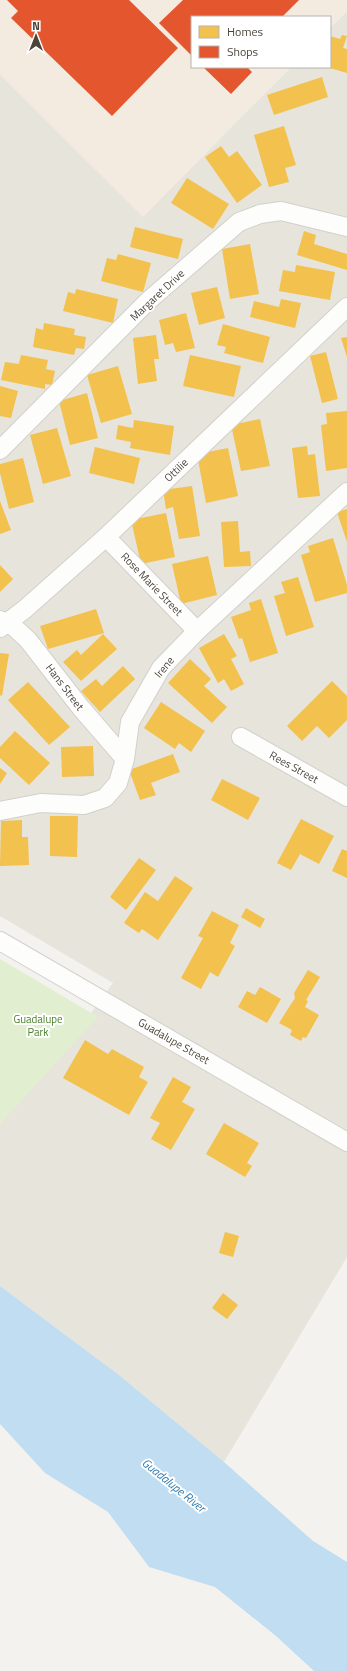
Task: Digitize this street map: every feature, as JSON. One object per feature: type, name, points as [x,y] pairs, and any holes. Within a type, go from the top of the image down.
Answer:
[{"type":"street","name":"Margaret Drive","points":[[0,450],[148,301],[239,222],[260,214],[281,211],[347,227]]},
{"type":"street","name":"Ottilie","points":[[2,624],[25,609],[106,537],[347,307]]},
{"type":"street","name":"Irene","points":[[0,811],[41,803],[84,805],[105,798],[118,782],[125,759],[130,722],[161,668],[197,631],[347,492]]},
{"type":"street","name":"Rose Marie Street","points":[[106,537],[197,631]]},
{"type":"street","name":"Hans Street","points":[[2,624],[14,627],[28,640],[81,708],[125,759]]},
{"type":"street","name":"Rees Street","points":[[241,738],[347,797]]},
{"type":"street","name":"Guadalupe Street","points":[[0,940],[347,1142]]},
{"type":"shaded area","points":[[0,0],[347,0],[347,11],[331,27],[331,16],[191,16],[191,68],[290,68],[143,217],[0,74]]},
{"type":"shaded area","points":[[347,11],[347,1257],[224,1462],[119,1375],[0,1286],[0,1124],[91,1013],[113,983],[0,916],[0,74],[143,216],[290,68],[331,68],[331,27]]},
{"type":"green space","name":"Guadalupe Park","points":[[0,959],[98,1017],[0,1124]]},
{"type":"water","name":"Guadalupe River","points":[[0,1286],[119,1375],[224,1462],[313,1541],[347,1562],[347,1671],[314,1671],[276,1636],[215,1587],[149,1567],[108,1512],[45,1473],[0,1424]]},
{"type":"building: Homes","points":[[342,35],[347,36],[343,48],[347,49],[347,73],[330,68],[331,36],[340,39]]},
{"type":"building: Homes","points":[[322,77],[328,97],[274,115],[267,95]]},
{"type":"building: Homes","points":[[284,126],[296,165],[285,168],[289,182],[269,187],[254,135]]},
{"type":"building: Homes","points":[[221,146],[229,157],[237,151],[262,185],[237,203],[205,157]]},
{"type":"building: Homes","points":[[187,178],[229,204],[213,229],[171,203]]},
{"type":"building: Homes","points":[[135,227],[183,239],[178,259],[130,247]]},
{"type":"building: Homes","points":[[304,231],[316,235],[314,244],[347,254],[347,270],[297,255]]},
{"type":"building: Homes","points":[[250,244],[259,294],[230,299],[222,249]]},
{"type":"building: Homes","points":[[118,254],[151,263],[143,292],[101,281],[107,258],[116,260]]},
{"type":"building: Homes","points":[[296,265],[335,272],[330,300],[279,291],[283,270],[295,272]]},
{"type":"building: Homes","points":[[217,287],[225,318],[199,325],[191,293]]},
{"type":"building: Homes","points":[[76,289],[118,299],[113,323],[63,311],[68,292],[75,294]]},
{"type":"building: Homes","points":[[281,299],[301,303],[295,328],[250,317],[254,301],[279,307]]},
{"type":"building: Homes","points":[[186,313],[195,348],[176,352],[173,343],[165,345],[159,320]]},
{"type":"building: Homes","points":[[44,323],[75,329],[74,335],[86,337],[84,349],[76,348],[74,355],[33,347],[36,328],[43,330]]},
{"type":"building: Homes","points":[[223,324],[270,337],[263,363],[224,353],[226,347],[217,345]]},
{"type":"building: Homes","points":[[156,335],[159,359],[154,359],[157,381],[138,384],[133,338]]},
{"type":"building: Homes","points":[[347,337],[347,357],[341,338]]},
{"type":"building: Homes","points":[[326,352],[338,399],[322,403],[310,356]]},
{"type":"building: Homes","points":[[21,355],[48,360],[46,369],[55,371],[52,385],[45,384],[45,389],[1,380],[5,362],[19,364]]},
{"type":"building: Homes","points":[[190,355],[241,366],[234,397],[183,386]]},
{"type":"building: Homes","points":[[118,366],[132,414],[101,423],[87,375]]},
{"type":"building: Homes","points":[[0,386],[18,391],[11,418],[0,416]]},
{"type":"building: Homes","points":[[87,393],[98,438],[70,445],[59,401]]},
{"type":"building: Homes","points":[[347,411],[347,468],[326,471],[321,425],[327,424],[326,413]]},
{"type":"building: Homes","points":[[260,419],[270,466],[241,471],[231,425]]},
{"type":"building: Homes","points":[[134,420],[174,426],[170,455],[130,448],[131,442],[116,439],[118,425],[133,428]]},
{"type":"building: Homes","points":[[57,428],[71,476],[43,484],[30,435]]},
{"type":"building: Homes","points":[[307,446],[308,455],[315,454],[320,496],[298,498],[292,448]]},
{"type":"building: Homes","points":[[95,447],[140,458],[134,484],[89,473]]},
{"type":"building: Homes","points":[[228,448],[238,496],[206,503],[197,454]]},
{"type":"building: Homes","points":[[23,458],[34,502],[9,509],[0,473],[0,464]]},
{"type":"building: Homes","points":[[192,486],[200,536],[179,539],[173,507],[166,509],[163,490]]},
{"type":"building: Homes","points":[[0,501],[11,530],[0,534]]},
{"type":"building: Homes","points":[[347,509],[347,542],[337,512]]},
{"type":"building: Homes","points":[[166,513],[175,557],[141,564],[131,520]]},
{"type":"building: Homes","points":[[238,521],[240,552],[250,551],[251,566],[224,567],[221,522]]},
{"type":"building: Homes","points":[[333,538],[347,585],[347,593],[315,602],[301,555],[310,552],[308,546]]},
{"type":"building: Homes","points":[[208,556],[217,595],[181,604],[172,564]]},
{"type":"building: Homes","points":[[0,565],[13,579],[0,592]]},
{"type":"building: Homes","points":[[298,577],[314,627],[286,636],[274,596],[285,593],[281,582]]},
{"type":"building: Homes","points":[[261,599],[278,653],[250,662],[242,638],[239,639],[231,617],[251,610],[249,603]]},
{"type":"building: Homes","points":[[96,609],[104,633],[48,649],[40,626]]},
{"type":"building: Homes","points":[[103,634],[117,649],[81,681],[63,662],[77,650],[81,655]]},
{"type":"building: Homes","points":[[224,634],[237,656],[231,659],[244,684],[231,691],[224,679],[218,683],[199,648]]},
{"type":"building: Homes","points":[[0,653],[9,654],[2,696],[0,695]]},
{"type":"building: Homes","points":[[190,659],[211,679],[204,686],[227,707],[212,723],[168,683]]},
{"type":"building: Homes","points":[[123,666],[135,679],[100,712],[81,691],[96,679],[102,686]]},
{"type":"building: Homes","points":[[332,681],[347,696],[347,720],[329,738],[317,726],[302,741],[287,726]]},
{"type":"building: Homes","points":[[28,682],[70,727],[49,745],[8,700]]},
{"type":"building: Homes","points":[[161,702],[205,731],[191,752],[179,743],[175,749],[144,728]]},
{"type":"building: Homes","points":[[15,731],[50,763],[29,785],[0,758],[0,747]]},
{"type":"building: Homes","points":[[93,746],[94,776],[62,777],[61,747]]},
{"type":"building: Homes","points":[[173,754],[180,772],[151,783],[156,795],[140,800],[129,770]]},
{"type":"building: Homes","points":[[0,768],[7,773],[0,784]]},
{"type":"building: Homes","points":[[222,779],[260,798],[248,820],[211,800]]},
{"type":"building: Homes","points":[[50,816],[78,816],[77,857],[50,856]]},
{"type":"building: Homes","points":[[301,819],[334,836],[319,864],[300,854],[291,870],[277,863]]},
{"type":"building: Homes","points":[[22,820],[22,837],[28,837],[29,865],[0,866],[1,821]]},
{"type":"building: Homes","points":[[342,849],[347,851],[347,878],[332,871]]},
{"type":"building: Homes","points":[[139,858],[156,870],[126,910],[110,897]]},
{"type":"building: Homes","points":[[175,876],[193,888],[158,940],[142,929],[139,933],[124,923],[145,892],[158,901]]},
{"type":"building: Homes","points":[[246,908],[265,919],[260,928],[241,917]]},
{"type":"building: Homes","points":[[212,911],[239,925],[230,943],[235,946],[218,977],[210,972],[201,989],[181,978],[203,938],[198,936]]},
{"type":"building: Homes","points":[[308,970],[320,977],[306,1000],[308,1001],[305,1007],[319,1015],[306,1038],[303,1037],[301,1041],[290,1035],[292,1030],[279,1023],[295,998],[294,993]]},
{"type":"building: Homes","points":[[260,987],[281,999],[267,1023],[238,1007],[247,991],[255,995]]},
{"type":"building: Homes","points":[[85,1040],[108,1054],[112,1049],[144,1067],[139,1077],[148,1082],[129,1115],[63,1078]]},
{"type":"building: Homes","points":[[173,1077],[191,1087],[182,1102],[195,1109],[171,1150],[151,1139],[160,1123],[150,1118]]},
{"type":"building: Homes","points":[[224,1123],[259,1143],[247,1163],[252,1166],[245,1177],[206,1154]]},
{"type":"building: Homes","points":[[225,1232],[239,1236],[233,1257],[219,1253]]},
{"type":"building: Homes","points":[[223,1293],[238,1305],[227,1319],[212,1308]]},
{"type":"building: Shops","points":[[7,0],[129,0],[178,48],[112,116],[11,18],[18,11]]},
{"type":"building: Shops","points":[[183,0],[299,0],[283,16],[191,16],[191,55],[159,23]]},
{"type":"building: Shops","points":[[204,68],[248,68],[252,72],[231,94]]}]
